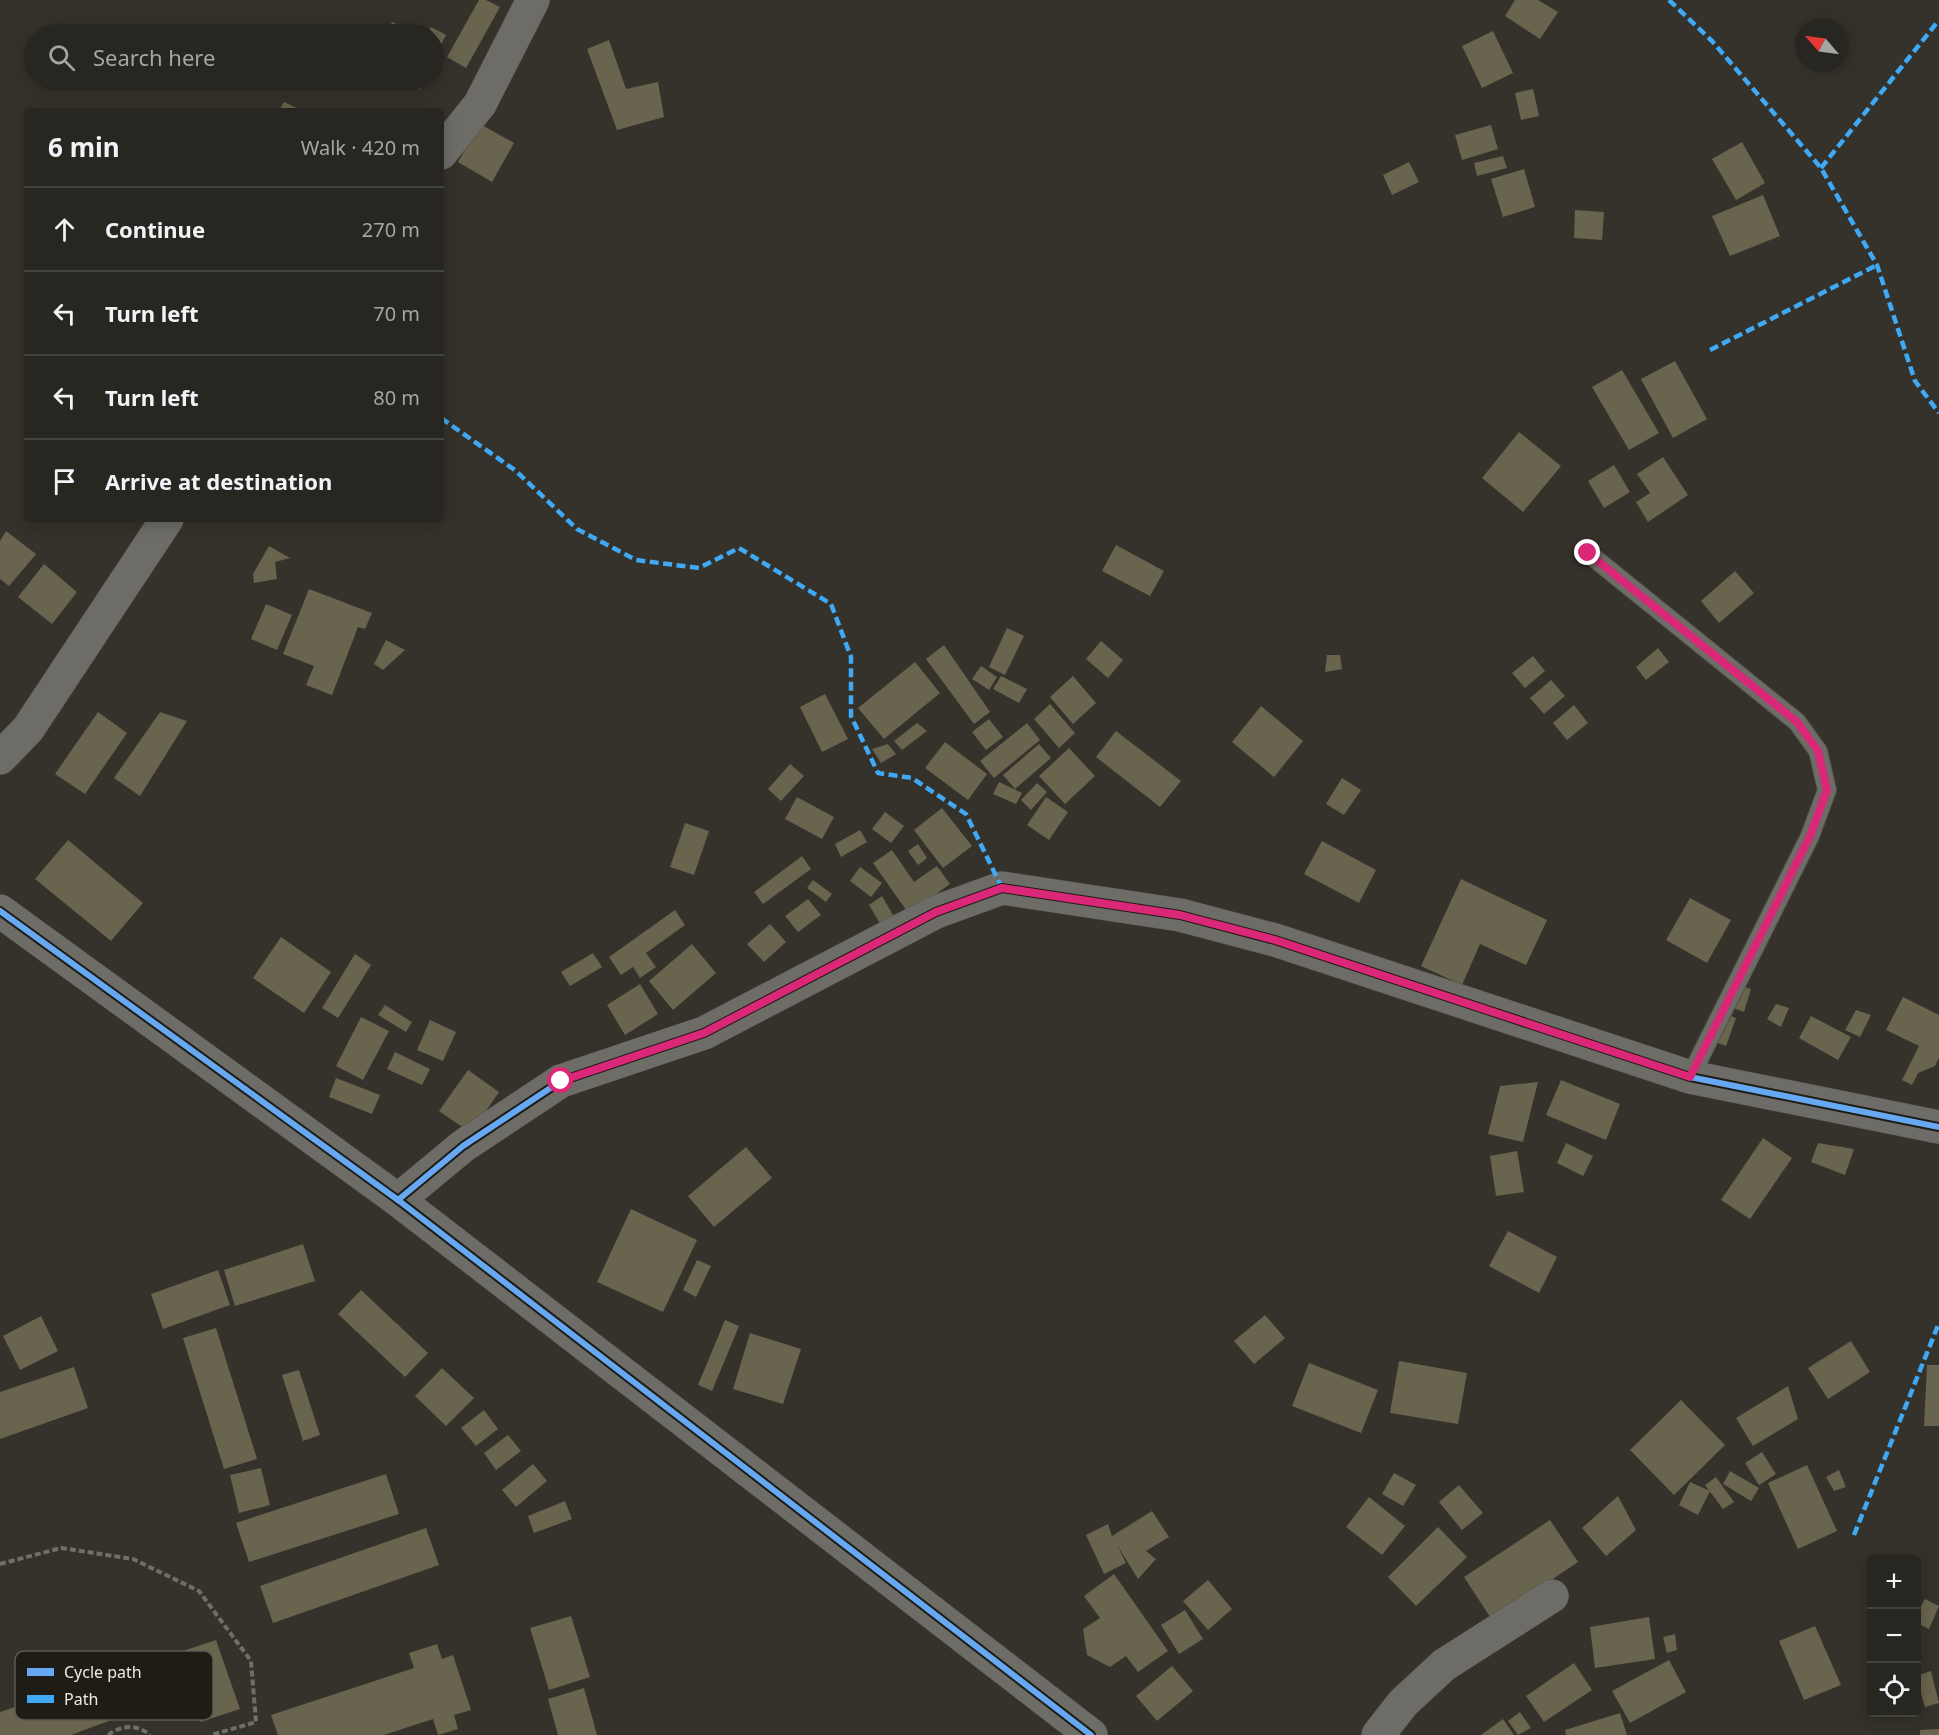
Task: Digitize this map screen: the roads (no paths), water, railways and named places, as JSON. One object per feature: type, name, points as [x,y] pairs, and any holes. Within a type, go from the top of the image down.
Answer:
[{"type":"street","points":[[444,149],[480,104],[533,0]]},
{"type":"street","points":[[0,758],[28,729],[165,522]]},
{"type":"street","points":[[398,1200],[463,1146],[561,1081],[704,1033],[936,912],[1002,888],[1180,915],[1275,940],[1690,1077],[1939,1127]]},
{"type":"street","points":[[0,911],[398,1200],[1091,1735]]},
{"type":"street","points":[[1378,1735],[1403,1703],[1444,1665],[1552,1596]]},
{"type":"lane","points":[[1588,553],[1797,722],[1818,751],[1827,790],[1810,836],[1690,1077]]}]
